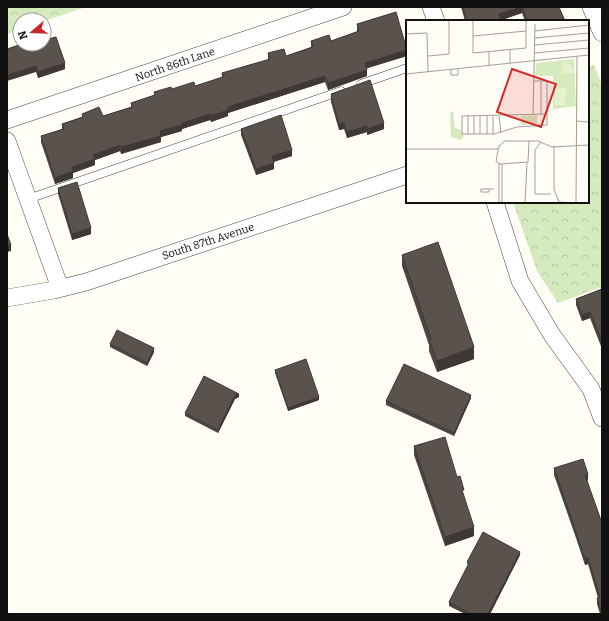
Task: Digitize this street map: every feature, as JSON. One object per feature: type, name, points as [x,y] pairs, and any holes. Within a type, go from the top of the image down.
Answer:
[{"type":"street","name":"North 86th Lane","points":[[7,120],[343,7]]},
{"type":"street","points":[[431,7],[436,20]]},
{"type":"street","points":[[591,7],[602,33]]},
{"type":"street","points":[[7,141],[60,288]]},
{"type":"street","name":"South 87th Avenue","points":[[7,298],[86,282],[406,175]]},
{"type":"street","points":[[495,203],[520,281],[552,335],[592,390],[602,418]]},
{"type":"lane","points":[[28,200],[406,68]]},
{"type":"green space","points":[[7,7],[86,7],[52,18],[52,12],[12,12],[12,32],[7,34]]},
{"type":"green space","points":[[594,65],[602,85],[602,287],[558,303],[537,271],[513,203],[589,203],[589,67]]},
{"type":"building","points":[[463,7],[522,7],[499,14],[501,20],[467,20]]},
{"type":"building","points":[[522,7],[559,7],[565,20],[528,20]]},
{"type":"building","points":[[396,12],[406,50],[365,63],[367,70],[328,83],[325,76],[228,107],[228,110],[211,116],[210,114],[182,123],[182,125],[160,131],[161,136],[121,147],[120,145],[93,155],[95,159],[72,167],[73,171],[55,178],[41,136],[64,129],[62,124],[83,117],[82,114],[99,107],[103,116],[132,107],[131,103],[155,95],[154,92],[171,87],[172,89],[194,82],[195,86],[223,77],[222,73],[270,59],[268,53],[284,49],[286,56],[313,47],[311,41],[329,35],[331,41],[359,31],[357,24]]},
{"type":"building","points":[[56,37],[65,63],[38,72],[36,66],[7,75],[7,49],[12,47],[12,52],[52,52],[52,38]]},
{"type":"building","points":[[370,80],[384,123],[367,129],[367,126],[347,132],[344,123],[339,124],[331,94]]},
{"type":"building","points":[[281,115],[292,150],[272,156],[274,163],[256,169],[241,129]]},
{"type":"building","points":[[77,182],[91,228],[72,234],[58,188]]},
{"type":"building","points":[[7,234],[11,245],[7,246]]},
{"type":"building","points":[[438,242],[474,347],[437,361],[429,340],[431,339],[402,255]]},
{"type":"building","points":[[602,289],[602,342],[590,312],[582,315],[576,299]]},
{"type":"building","points":[[117,330],[154,348],[147,363],[110,344]]},
{"type":"building","points":[[306,359],[319,397],[288,408],[275,370]]},
{"type":"building","points":[[404,364],[471,395],[454,433],[386,401]]},
{"type":"building","points":[[204,376],[239,394],[235,395],[218,430],[185,413]]},
{"type":"building","points":[[445,437],[457,477],[460,476],[464,490],[462,490],[474,527],[445,537],[414,446]]},
{"type":"building","points":[[583,459],[588,474],[585,475],[602,523],[602,614],[597,598],[600,597],[588,558],[585,559],[554,468]]},
{"type":"building","points":[[483,532],[520,552],[488,614],[471,614],[449,602],[469,563],[467,562]]}]
